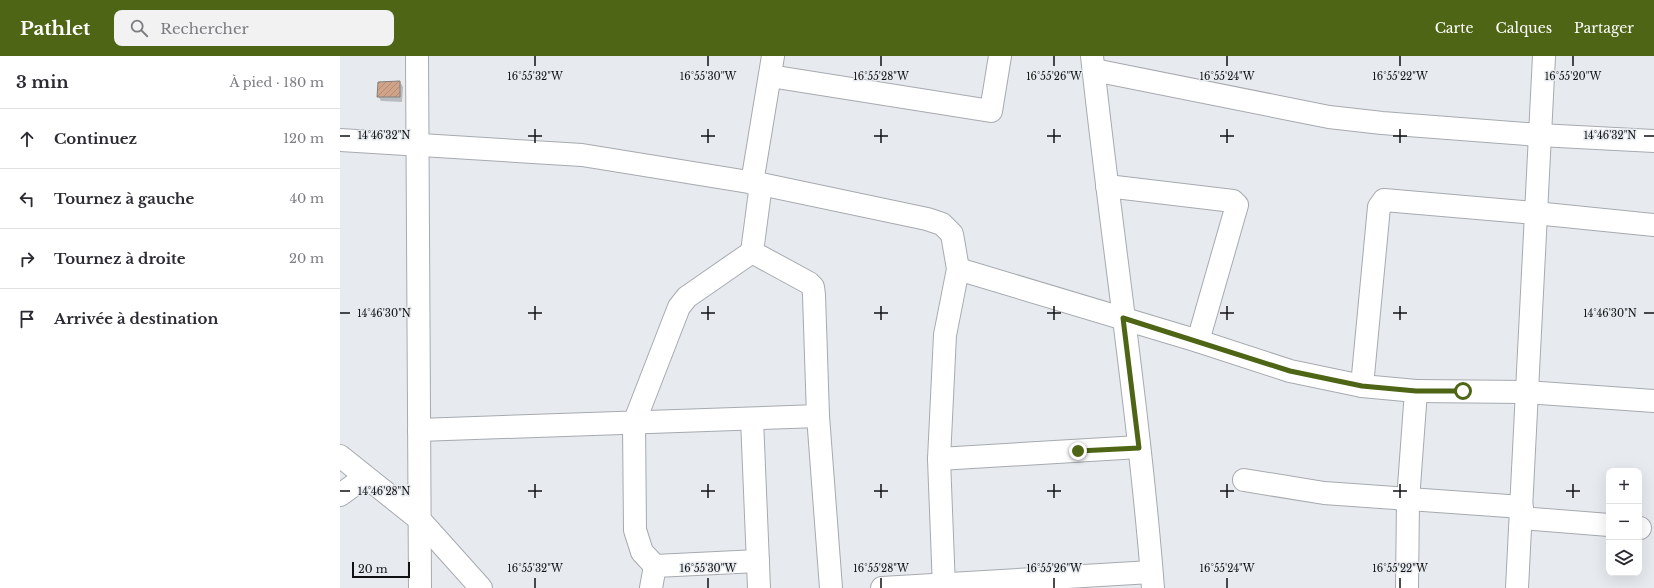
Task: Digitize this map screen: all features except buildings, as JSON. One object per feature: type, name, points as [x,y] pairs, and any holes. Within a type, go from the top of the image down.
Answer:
[{"type":"street","points":[[417,56],[420,588]]},
{"type":"street","points":[[752,252],[757,184],[772,66],[991,111],[1000,56]]},
{"type":"street","points":[[1517,588],[1544,56]]},
{"type":"street","points":[[882,588],[1152,580],[1139,448],[1093,63],[1329,116],[1382,123],[1654,142]]},
{"type":"street","points":[[340,140],[582,155],[757,184],[927,219],[942,224],[952,234],[958,269],[945,336],[939,459],[944,586]]},
{"type":"street","points":[[1107,186],[1233,201],[1238,205],[1198,341]]},
{"type":"street","points":[[1362,386],[1379,207],[1384,200],[1535,212],[1654,225]]},
{"type":"street","points":[[752,252],[809,283],[813,287],[818,416],[831,588]]},
{"type":"street","points":[[752,252],[687,297],[679,307],[634,422],[635,530],[642,552],[655,566],[758,562]]},
{"type":"street","points":[[958,269],[1198,341],[1290,371],[1362,386],[1416,391],[1526,392],[1654,401]]},
{"type":"street","points":[[1407,588],[1408,500],[1416,391]]},
{"type":"street","points":[[419,430],[818,416]]},
{"type":"street","points":[[752,419],[759,588]]},
{"type":"street","points":[[939,459],[1139,448]]},
{"type":"street","points":[[340,456],[420,520],[481,588]]},
{"type":"street","points":[[340,495],[365,477]]},
{"type":"street","points":[[1244,480],[1324,493],[1408,500],[1606,524]]},
{"type":"street","points":[[651,588],[655,566]]},
{"type":"route","points":[[1078,451],[1139,448],[1123,318],[1290,371],[1362,386],[1416,391],[1463,391]]}]
